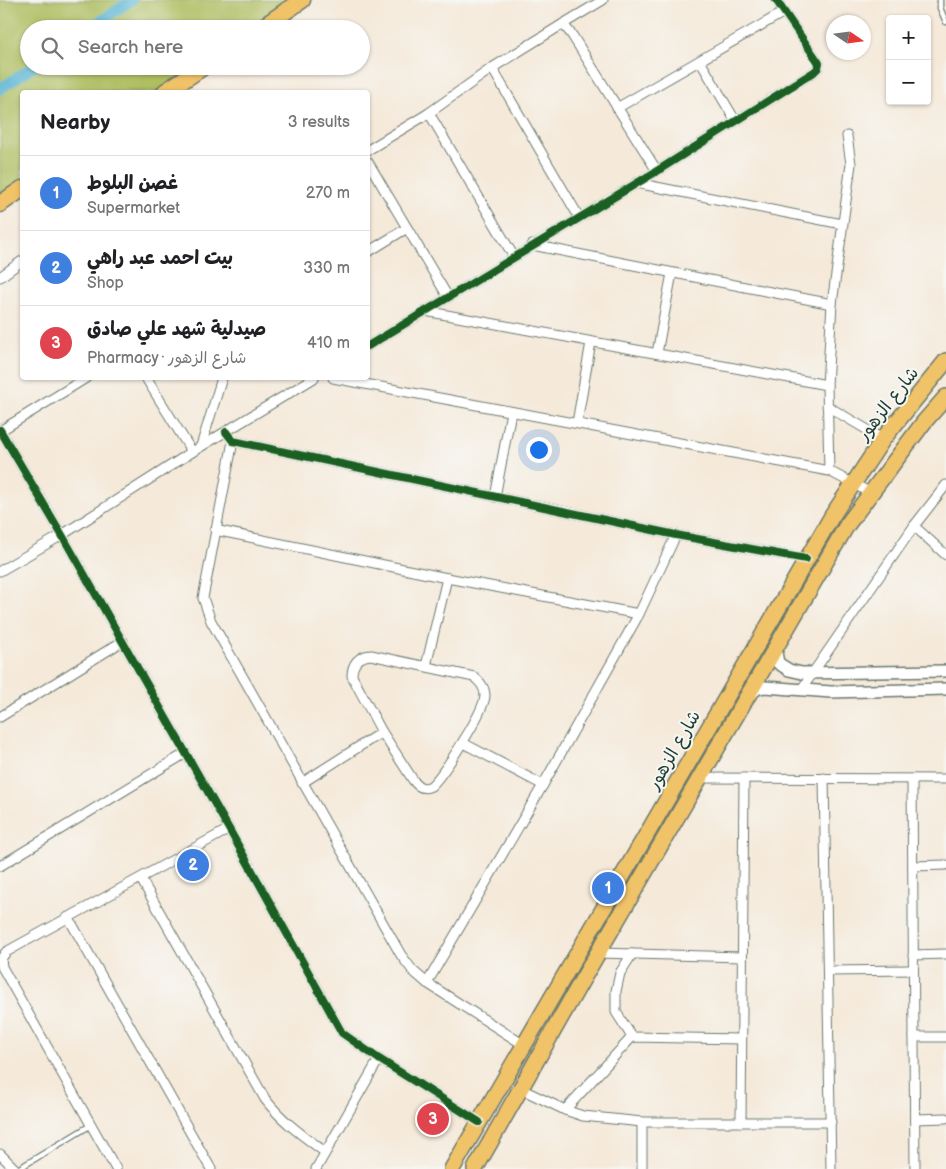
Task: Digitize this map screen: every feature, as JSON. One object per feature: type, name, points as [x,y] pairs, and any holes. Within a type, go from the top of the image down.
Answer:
[{"type":"highway","points":[[273,20],[302,0]]},
{"type":"highway","points":[[168,90],[190,75]]},
{"type":"highway","points":[[0,204],[20,190]]},
{"type":"main road","name":"شارع الزهور","points":[[452,1169],[806,559],[883,439],[946,360]]},
{"type":"main road","name":"شارع الزهور","points":[[475,1169],[847,525],[924,422],[946,397]]},
{"type":"street","points":[[370,149],[429,113],[492,68],[603,0]]},
{"type":"street","points":[[370,345],[657,171],[735,120],[814,72],[818,68],[819,63],[776,0]]},
{"type":"street","points":[[617,108],[784,12]]},
{"type":"street","points":[[563,24],[572,35],[657,171]]},
{"type":"street","points":[[700,62],[735,120]]},
{"type":"street","points":[[492,68],[579,217]]},
{"type":"street","points":[[429,113],[514,257]]},
{"type":"street","points":[[829,471],[827,385],[832,304],[851,164],[847,136]]},
{"type":"street","points":[[370,165],[448,297]]},
{"type":"street","points":[[636,183],[842,224]]},
{"type":"street","points":[[370,251],[407,228]]},
{"type":"street","points":[[532,245],[832,304]]},
{"type":"street","points":[[0,277],[20,262]]},
{"type":"street","points":[[657,353],[672,273]]},
{"type":"street","points":[[425,311],[827,385]]},
{"type":"street","points":[[577,423],[591,342]]},
{"type":"street","points":[[83,380],[0,431],[123,641],[342,1033],[379,1060],[479,1122]]},
{"type":"street","points":[[147,380],[192,452]]},
{"type":"street","points":[[201,446],[221,380]]},
{"type":"street","points":[[0,571],[62,535],[201,446],[311,380]]},
{"type":"street","points":[[343,380],[829,471],[871,493]]},
{"type":"street","points":[[827,406],[883,439]]},
{"type":"street","points":[[495,496],[511,412]]},
{"type":"street","points":[[226,432],[233,441],[676,535],[806,559]]},
{"type":"street","points":[[233,441],[203,598],[210,621],[401,955],[413,971],[427,983],[524,1045]]},
{"type":"street","points":[[801,690],[914,526],[946,485]]},
{"type":"street","points":[[914,526],[946,555]]},
{"type":"street","points":[[215,530],[447,578],[639,614]]},
{"type":"street","points":[[427,983],[543,785],[639,614],[676,535]]},
{"type":"street","points":[[426,666],[447,578]]},
{"type":"street","points":[[780,640],[776,659],[781,666],[802,673],[946,671]]},
{"type":"street","points":[[0,717],[123,641]]},
{"type":"street","points":[[371,655],[474,677],[481,682],[485,697],[483,704],[462,742],[434,783],[426,788],[418,786],[412,780],[382,732],[352,676],[355,663],[360,658],[371,655]]},
{"type":"street","points":[[745,702],[752,692],[758,688],[765,687],[831,692],[946,689]]},
{"type":"street","points":[[302,783],[382,732]]},
{"type":"street","points":[[462,742],[543,785]]},
{"type":"street","points":[[0,866],[186,753]]},
{"type":"street","points":[[700,778],[946,779]]},
{"type":"street","points":[[741,1122],[744,778]]},
{"type":"street","points":[[824,778],[831,1169]]},
{"type":"street","points":[[912,779],[915,1169]]},
{"type":"street","points":[[116,1169],[2,967],[1,959],[6,952],[229,829]]},
{"type":"street","points":[[913,866],[946,865]]},
{"type":"street","points":[[141,879],[265,1099],[277,1115],[289,1126],[326,1152]]},
{"type":"street","points":[[68,917],[211,1169]]},
{"type":"street","points":[[599,953],[742,958]]},
{"type":"street","points":[[632,954],[620,973],[616,991],[616,1012],[632,1037]]},
{"type":"street","points":[[914,955],[946,954]]},
{"type":"street","points":[[828,971],[913,970]]},
{"type":"street","points":[[565,1110],[632,1037],[741,1039]]},
{"type":"street","points":[[914,1037],[946,1037]]},
{"type":"street","points":[[316,1169],[379,1060]]},
{"type":"street","points":[[521,1088],[565,1110],[583,1116],[642,1122],[831,1122]]},
{"type":"street","points":[[915,1119],[946,1118]]},
{"type":"street","points":[[642,1122],[642,1169]]},
{"type":"street","points":[[0,1154],[16,1169]]},
{"type":"lane","points":[[940,0],[940,8],[946,22]]},
{"type":"lane","points":[[16,1169],[91,1125]]},
{"type":"green space","points":[[0,0],[295,0],[265,20],[20,20],[20,75],[184,75],[161,90],[20,90],[20,185],[0,199]]},
{"type":"waterway","points":[[102,20],[132,0]]},
{"type":"waterway","points":[[0,89],[21,75]]},
{"type":"cycle path","points":[[370,345],[657,171],[814,72],[818,68],[819,63],[776,0]]},
{"type":"cycle path","points":[[0,430],[62,535],[229,829],[342,1033],[379,1059],[479,1122]]},
{"type":"cycle path","points":[[226,432],[233,441],[676,535],[806,559]]},
{"type":"place","name":"بيت احمد عبد راهي","points":[[193,865]]},
{"type":"place","name":"غصن البلوط","points":[[608,888]]},
{"type":"place","name":"صيدلية شهد علي صادق","points":[[433,1119]]}]
